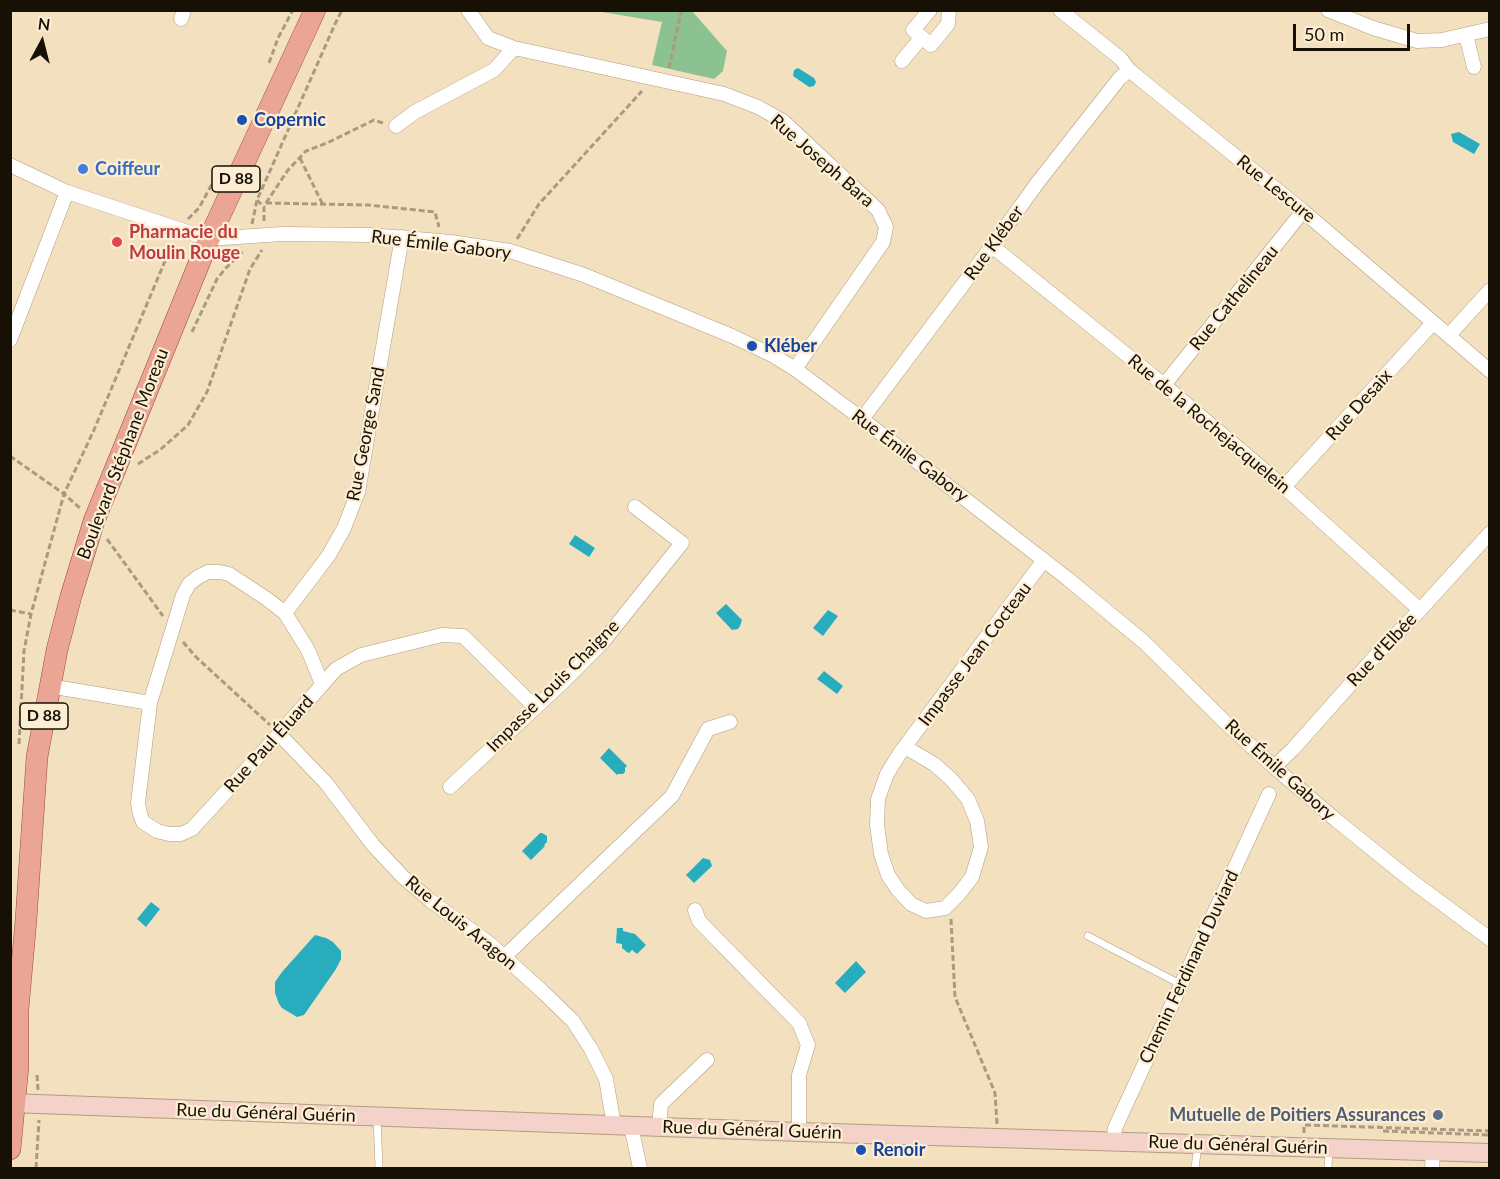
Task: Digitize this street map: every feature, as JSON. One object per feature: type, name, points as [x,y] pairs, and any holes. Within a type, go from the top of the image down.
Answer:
[{"type":"main road","name":"Boulevard Stéphane Moreau","points":[[10,1149],[12,1104],[18,1067],[18,1009],[37,757],[49,687],[71,596],[208,239],[315,10]]},
{"type":"main road","name":"Rue du Général Guérin","points":[[12,1104],[1329,1148],[1432,1160],[1490,1154]]},
{"type":"street","points":[[396,126],[415,112],[494,69],[514,48],[488,38],[468,10]]},
{"type":"street","points":[[930,10],[913,30],[931,45],[948,24],[949,10]]},
{"type":"street","name":"Rue Lescure","points":[[1060,10],[1303,211],[1490,371]]},
{"type":"street","points":[[1328,10],[1373,28],[1417,41],[1442,40],[1490,29]]},
{"type":"street","points":[[1466,35],[1474,67]]},
{"type":"street","points":[[902,61],[922,38]]},
{"type":"street","name":"Rue Joseph Bara","points":[[514,48],[724,94],[758,107],[783,122],[879,210],[886,227],[883,242],[795,369]]},
{"type":"street","name":"Rue Kléber","points":[[862,418],[1038,182],[1119,79],[1130,70]]},
{"type":"street","points":[[10,165],[67,192],[208,239]]},
{"type":"street","points":[[10,340],[67,192]]},
{"type":"street","name":"Rue Cathelineau","points":[[1164,385],[1303,211]]},
{"type":"street","name":"Rue Émile Gabory","points":[[208,239],[264,235],[371,235],[442,241],[510,251],[584,275],[732,336],[774,356],[862,418],[1044,560],[1144,642],[1228,725],[1344,827],[1490,939]]},
{"type":"street","name":"Rue George Sand","points":[[285,613],[329,555],[344,528],[358,492],[402,237]]},
{"type":"street","name":"Rue de la Rochejacquelein","points":[[992,246],[1164,385],[1284,487],[1420,610]]},
{"type":"street","points":[[1449,335],[1490,290]]},
{"type":"street","name":"Rue Desaix","points":[[1284,487],[1433,323]]},
{"type":"street","name":"Impasse Louis Chaigne","points":[[450,787],[602,643],[682,543],[635,507]]},
{"type":"street","name":"Rue d'Elbée","points":[[1274,767],[1490,533]]},
{"type":"street","name":"Impasse Jean Cocteau","points":[[950,903],[945,908],[926,911],[911,904],[898,890],[888,875],[881,854],[877,825],[878,800],[887,774],[905,747],[1044,560]]},
{"type":"street","name":"Rue Paul Éluard","points":[[208,572],[229,574],[267,598],[285,613],[308,650],[322,684],[192,830],[182,834],[157,831],[143,822],[138,803],[150,702],[172,629],[189,584],[208,572]]},
{"type":"street","points":[[322,684],[336,669],[362,655],[442,635],[463,636],[535,707]]},
{"type":"street","points":[[49,687],[150,702]]},
{"type":"street","points":[[504,957],[672,796],[708,729],[730,722]]},
{"type":"street","name":"Rue Louis Aragon","points":[[279,734],[326,783],[374,845],[403,877],[430,902],[490,944],[573,1021],[606,1079],[640,1168]]},
{"type":"street","points":[[905,747],[934,764],[951,779],[968,799],[977,821],[981,847],[972,877],[950,903]]},
{"type":"street","name":"Chemin Ferdinand Duviard","points":[[1113,1142],[1115,1128],[1269,794]]},
{"type":"street","points":[[695,910],[699,921],[799,1023],[808,1045],[799,1075],[799,1132]]},
{"type":"street","points":[[660,1127],[661,1104],[708,1060]]},
{"type":"lane","points":[[1088,936],[1182,985]]},
{"type":"lane","points":[[377,1116],[379,1168]]},
{"type":"lane","points":[[1195,1168],[1198,1144]]},
{"type":"lane","points":[[1328,1168],[1329,1148]]},
{"type":"path","points":[[266,70],[278,38],[293,10]]},
{"type":"path","points":[[188,342],[217,279],[243,252],[257,200],[342,10]]},
{"type":"path","points":[[510,251],[539,204],[660,80],[681,12],[677,10]]},
{"type":"path","points":[[136,457],[132,468],[160,449],[188,425],[207,392],[250,269],[262,251],[265,205],[288,170],[306,152],[374,120],[396,126]]},
{"type":"path","points":[[300,158],[323,205]]},
{"type":"path","points":[[178,230],[199,208],[223,163]]},
{"type":"path","points":[[257,200],[265,205],[368,205],[435,212],[442,241]]},
{"type":"path","points":[[10,456],[64,494],[99,528],[172,629],[196,657],[279,734]]},
{"type":"path","points":[[99,528],[101,546]]},
{"type":"path","points":[[10,610],[31,614]]},
{"type":"path","points":[[950,903],[956,997],[995,1092],[998,1116],[997,1138]]},
{"type":"path","points":[[36,1071],[40,1105],[36,1168]]},
{"type":"green space","points":[[596,11],[692,11],[727,51],[723,71],[714,79],[652,65],[662,22]]},
{"type":"water","points":[[798,68],[814,78],[816,82],[814,86],[809,87],[793,76],[794,70]]},
{"type":"water","points":[[1459,132],[1480,144],[1474,154],[1453,142],[1451,134]]},
{"type":"water","points":[[575,535],[595,548],[589,557],[569,544]]},
{"type":"water","points":[[726,604],[742,620],[738,629],[732,630],[716,613]]},
{"type":"water","points":[[828,610],[838,616],[823,636],[813,628]]},
{"type":"water","points":[[824,671],[843,686],[837,694],[817,679]]},
{"type":"water","points":[[609,748],[627,766],[623,774],[617,775],[600,758]]},
{"type":"water","points":[[540,833],[547,836],[547,842],[531,860],[522,851]]},
{"type":"water","points":[[703,858],[710,860],[712,866],[694,883],[686,875]]},
{"type":"water","points":[[151,902],[160,909],[146,927],[137,919]]},
{"type":"water","points":[[617,928],[623,928],[623,931],[635,934],[646,945],[637,954],[632,950],[627,952],[622,948],[622,944],[616,943]]},
{"type":"water","points":[[315,935],[333,942],[341,951],[341,959],[304,1015],[297,1017],[279,1004],[275,993],[275,982]]},
{"type":"water","points":[[856,961],[866,972],[845,993],[835,983]]},
{"type":"place","name":"Copernic","points":[[242,120]]},
{"type":"place","name":"Coiffeur","points":[[83,169]]},
{"type":"place","name":"Pharmacie du Moulin Rouge","points":[[117,242]]},
{"type":"place","name":"Kléber","points":[[752,346]]},
{"type":"place","name":"Mutuelle de Poitiers Assurances","points":[[1438,1115]]},
{"type":"place","name":"Renoir","points":[[861,1150]]}]
